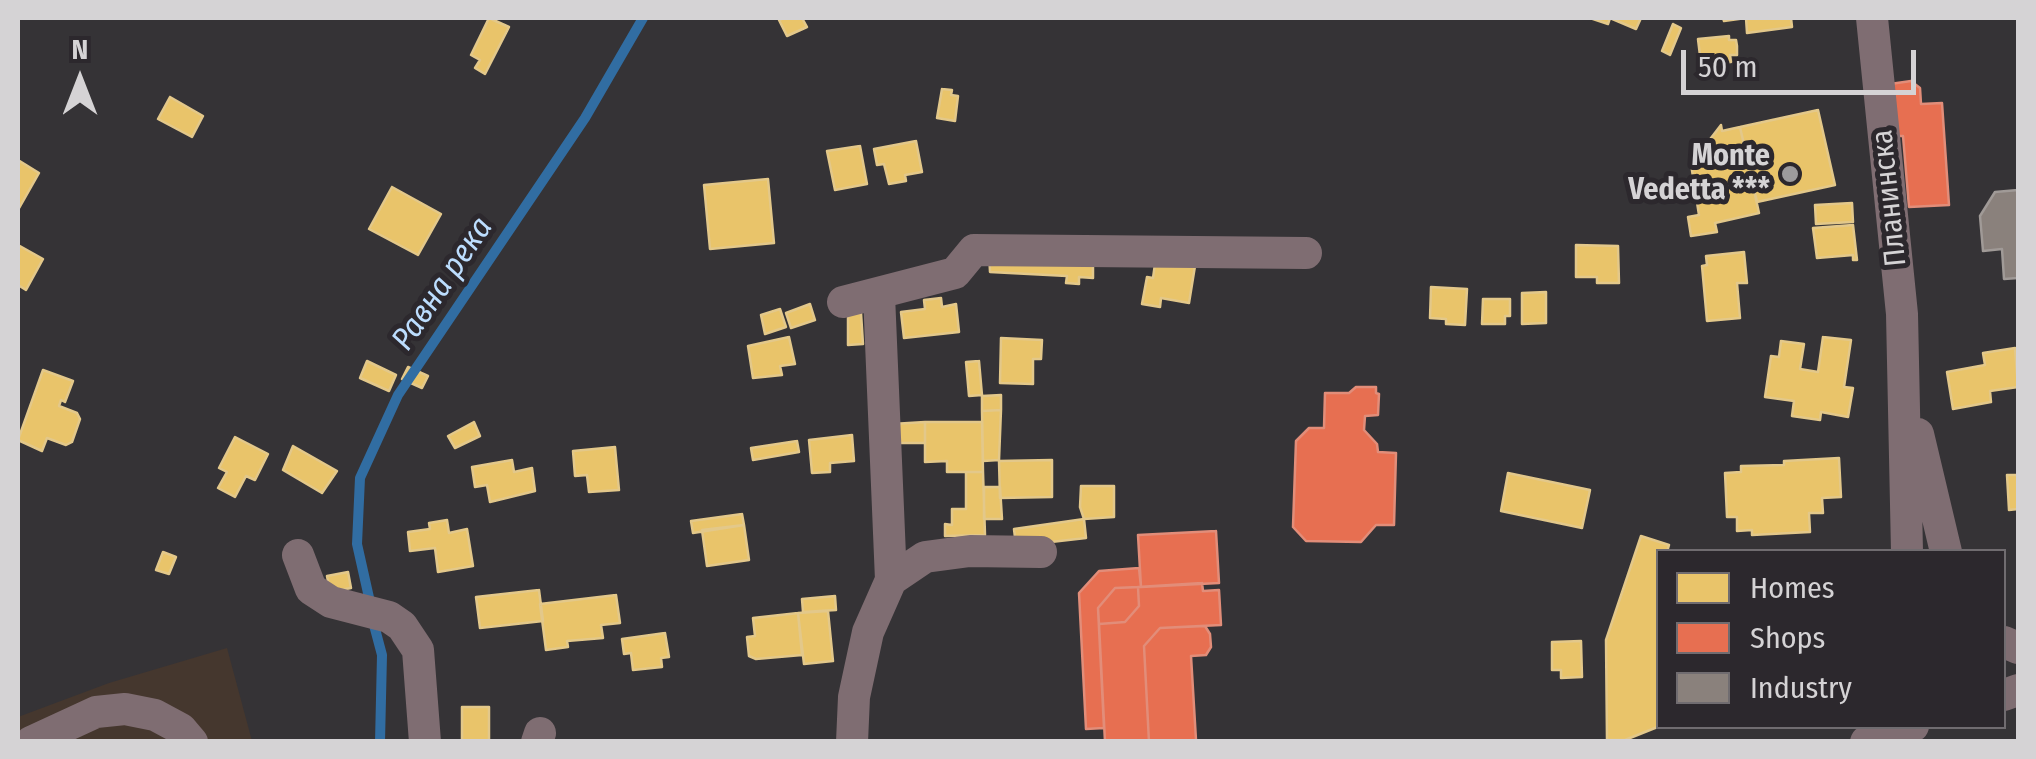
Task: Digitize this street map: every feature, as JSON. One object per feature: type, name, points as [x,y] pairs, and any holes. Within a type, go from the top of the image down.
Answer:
[{"type":"street","name":"Планинска","points":[[1872,18],[1906,380]]},
{"type":"street","points":[[844,302],[954,274],[974,250],[1306,253]]},
{"type":"street","points":[[852,742],[854,697],[868,632],[892,580],[879,296]]},
{"type":"street","points":[[1906,380],[1907,549]]},
{"type":"street","points":[[1906,380],[1945,549]]},
{"type":"street","points":[[892,580],[925,557],[970,551],[1041,552]]},
{"type":"street","points":[[298,555],[311,588],[330,602],[389,617],[402,626],[418,650],[425,742]]},
{"type":"street","points":[[31,742],[96,712],[125,709],[154,715],[181,729],[192,742]]},
{"type":"street","points":[[1866,742],[1904,729]]},
{"type":"shaded area","points":[[227,648],[252,741],[18,742],[18,717],[109,683]]},
{"type":"building: Homes","points":[[489,18],[509,27],[485,74],[475,68],[480,60],[471,55]]},
{"type":"building: Homes","points":[[802,18],[807,27],[787,36],[779,20]]},
{"type":"building: Homes","points":[[1610,18],[1641,18],[1636,29]]},
{"type":"building: Homes","points":[[1746,18],[1791,18],[1792,27],[1747,33]]},
{"type":"building: Homes","points":[[1673,24],[1681,28],[1670,55],[1662,51]]},
{"type":"building: Homes","points":[[1729,36],[1737,46],[1737,55],[1730,55],[1731,62],[1701,64],[1698,39]]},
{"type":"building: Homes","points":[[942,89],[952,90],[951,95],[958,96],[955,121],[937,118]]},
{"type":"building: Homes","points":[[170,97],[203,116],[192,137],[158,119]]},
{"type":"building: Homes","points":[[1818,110],[1835,185],[1757,202],[1740,127]]},
{"type":"building: Homes","points":[[1721,125],[1722,131],[1740,127],[1759,213],[1715,223],[1717,232],[1691,236],[1688,217],[1699,215],[1691,164]]},
{"type":"building: Homes","points":[[916,141],[922,172],[889,184],[884,164],[877,165],[874,149]]},
{"type":"building: Homes","points":[[860,146],[867,184],[835,190],[827,151]]},
{"type":"building: Homes","points":[[18,160],[39,173],[18,210]]},
{"type":"building: Homes","points":[[768,179],[774,243],[710,249],[704,185]]},
{"type":"building: Homes","points":[[392,187],[441,214],[418,255],[369,229]]},
{"type":"building: Homes","points":[[1852,203],[1853,222],[1816,224],[1815,205]]},
{"type":"building: Homes","points":[[1853,225],[1857,260],[1853,260],[1853,255],[1817,258],[1813,228]]},
{"type":"building: Homes","points":[[18,245],[43,259],[26,290],[18,285]]},
{"type":"building: Homes","points":[[1576,245],[1618,246],[1619,283],[1597,283],[1597,277],[1576,277]]},
{"type":"building: Homes","points":[[989,252],[1093,258],[1093,278],[1079,277],[1079,284],[1066,283],[1067,276],[990,272]]},
{"type":"building: Homes","points":[[1744,252],[1747,283],[1737,283],[1740,318],[1707,321],[1702,266],[1707,265],[1706,256]]},
{"type":"building: Homes","points":[[1156,257],[1195,266],[1189,303],[1161,298],[1160,307],[1142,304],[1147,277],[1153,278]]},
{"type":"building: Homes","points":[[1431,287],[1467,289],[1465,325],[1430,318]]},
{"type":"building: Homes","points":[[1546,292],[1546,323],[1522,324],[1522,293]]},
{"type":"building: Homes","points":[[941,298],[942,307],[956,304],[959,332],[904,338],[901,312],[925,309],[924,300]]},
{"type":"building: Homes","points":[[1483,299],[1510,299],[1510,316],[1505,316],[1505,324],[1482,324]]},
{"type":"building: Homes","points":[[810,304],[815,320],[791,328],[786,313]]},
{"type":"building: Homes","points":[[780,309],[786,327],[765,334],[761,315]]},
{"type":"building: Homes","points":[[848,313],[861,313],[863,344],[848,345]]},
{"type":"building: Homes","points":[[789,337],[795,364],[780,366],[782,375],[753,378],[748,346]]},
{"type":"building: Homes","points":[[1823,337],[1851,340],[1844,387],[1853,388],[1848,417],[1821,412],[1820,420],[1792,416],[1794,401],[1765,397],[1771,356],[1779,357],[1781,341],[1804,344],[1800,369],[1818,372]]},
{"type":"building: Homes","points":[[1001,338],[1042,340],[1041,359],[1033,359],[1033,384],[1000,383]]},
{"type":"building: Homes","points":[[2015,348],[2018,387],[1990,391],[1991,402],[1953,409],[1947,372],[1985,365],[1983,353]]},
{"type":"building: Homes","points":[[367,361],[396,375],[389,391],[360,378]]},
{"type":"building: Homes","points":[[979,361],[982,395],[969,396],[966,362]]},
{"type":"building: Homes","points":[[408,367],[428,376],[422,388],[402,379]]},
{"type":"building: Homes","points":[[43,370],[73,381],[65,402],[61,400],[59,406],[77,413],[80,419],[72,442],[66,445],[47,438],[42,451],[18,440]]},
{"type":"building: Homes","points":[[1001,395],[1001,410],[982,411],[982,396]]},
{"type":"building: Homes","points":[[1001,410],[999,460],[983,461],[982,411]]},
{"type":"building: Homes","points":[[474,422],[480,436],[455,448],[448,436]]},
{"type":"building: Homes","points":[[925,422],[982,422],[983,472],[947,472],[947,461],[925,462]]},
{"type":"building: Homes","points":[[925,422],[925,443],[893,443],[892,424]]},
{"type":"building: Homes","points":[[852,435],[854,461],[830,463],[830,472],[812,473],[809,440]]},
{"type":"building: Homes","points":[[235,437],[268,454],[255,480],[246,476],[235,497],[218,488],[227,472],[219,468]]},
{"type":"building: Homes","points":[[797,441],[799,452],[753,460],[751,448]]},
{"type":"building: Homes","points":[[293,446],[337,471],[322,493],[283,470]]},
{"type":"building: Homes","points":[[615,447],[619,490],[589,492],[587,475],[575,476],[573,451]]},
{"type":"building: Homes","points":[[1839,458],[1841,497],[1822,498],[1823,513],[1809,513],[1810,532],[1752,535],[1752,530],[1737,531],[1737,517],[1727,517],[1725,473],[1741,472],[1741,466]]},
{"type":"building: Homes","points":[[512,460],[514,472],[532,468],[535,491],[490,502],[487,485],[475,487],[472,467]]},
{"type":"building: Homes","points":[[1052,460],[1052,497],[1000,498],[999,461]]},
{"type":"building: Homes","points":[[966,472],[983,472],[985,535],[945,536],[945,524],[952,525],[952,509],[966,509]]},
{"type":"building: Homes","points":[[1508,473],[1590,490],[1582,528],[1501,511]]},
{"type":"building: Homes","points":[[2007,475],[2018,475],[2018,509],[2009,510]]},
{"type":"building: Homes","points":[[1081,486],[1114,486],[1114,517],[1084,519]]},
{"type":"building: Homes","points":[[984,487],[1000,487],[1002,519],[984,519]]},
{"type":"building: Homes","points":[[742,514],[744,525],[693,533],[691,521]]},
{"type":"building: Homes","points":[[1084,519],[1086,538],[1016,546],[1014,529]]},
{"type":"building: Homes","points":[[447,520],[449,533],[467,529],[473,566],[438,572],[435,548],[410,551],[408,532],[430,529],[429,523]]},
{"type":"building: Homes","points":[[744,525],[749,560],[707,566],[702,530]]},
{"type":"building: Homes","points":[[1641,536],[1669,545],[1668,549],[1656,549],[1656,728],[1625,740],[1607,740],[1606,640]]},
{"type":"building: Homes","points":[[163,552],[176,557],[169,574],[156,570]]},
{"type":"building: Homes","points":[[348,572],[351,588],[330,592],[327,576]]},
{"type":"building: Homes","points":[[539,590],[543,621],[480,628],[476,597]]},
{"type":"building: Homes","points":[[616,595],[620,623],[601,625],[603,638],[567,641],[568,647],[546,650],[540,604]]},
{"type":"building: Homes","points":[[835,596],[836,610],[803,612],[802,599]]},
{"type":"building: Homes","points":[[828,611],[833,661],[804,664],[798,613]]},
{"type":"building: Homes","points":[[798,613],[802,655],[756,659],[749,656],[747,637],[755,636],[753,618]]},
{"type":"building: Homes","points":[[665,633],[669,657],[661,658],[662,667],[633,670],[631,653],[624,654],[622,639]]},
{"type":"building: Homes","points":[[1581,641],[1582,677],[1561,678],[1561,670],[1552,670],[1552,642]]},
{"type":"building: Homes","points":[[462,707],[489,707],[489,742],[462,742]]},
{"type":"building: Shops","points":[[1911,81],[1920,88],[1921,104],[1942,103],[1949,205],[1909,207],[1903,136],[1896,136],[1890,84]]},
{"type":"building: Shops","points":[[1356,387],[1376,387],[1378,415],[1365,416],[1364,430],[1377,444],[1378,452],[1396,453],[1394,525],[1376,525],[1361,542],[1306,541],[1293,527],[1296,441],[1309,428],[1324,428],[1325,393],[1349,393]]},
{"type":"building: Shops","points":[[1216,531],[1219,583],[1141,587],[1138,535]]},
{"type":"building: Shops","points":[[1139,568],[1141,587],[1115,588],[1098,608],[1104,728],[1086,729],[1079,593],[1099,571]]},
{"type":"building: Shops","points":[[1202,583],[1203,591],[1219,590],[1221,625],[1160,628],[1144,646],[1149,742],[1105,742],[1099,624],[1125,622],[1139,606],[1138,587]]},
{"type":"building: Shops","points":[[1138,587],[1139,606],[1125,622],[1099,624],[1098,608],[1115,588]]},
{"type":"building: Shops","points":[[1205,626],[1211,647],[1206,655],[1191,656],[1196,740],[1149,742],[1144,646],[1160,628]]},
{"type":"building: Industry","points":[[2018,190],[2018,278],[2004,279],[2002,249],[1983,251],[1980,216],[1995,192]]},
{"type":"waterway","name":"Равна река","points":[[370,602],[357,544],[360,478],[398,395],[585,118],[643,18]]},
{"type":"waterway","name":"Равна река","points":[[374,625],[382,655],[380,742]]},
{"type":"place","name":"Monte Vedetta ***","points":[[1790,174]]}]
